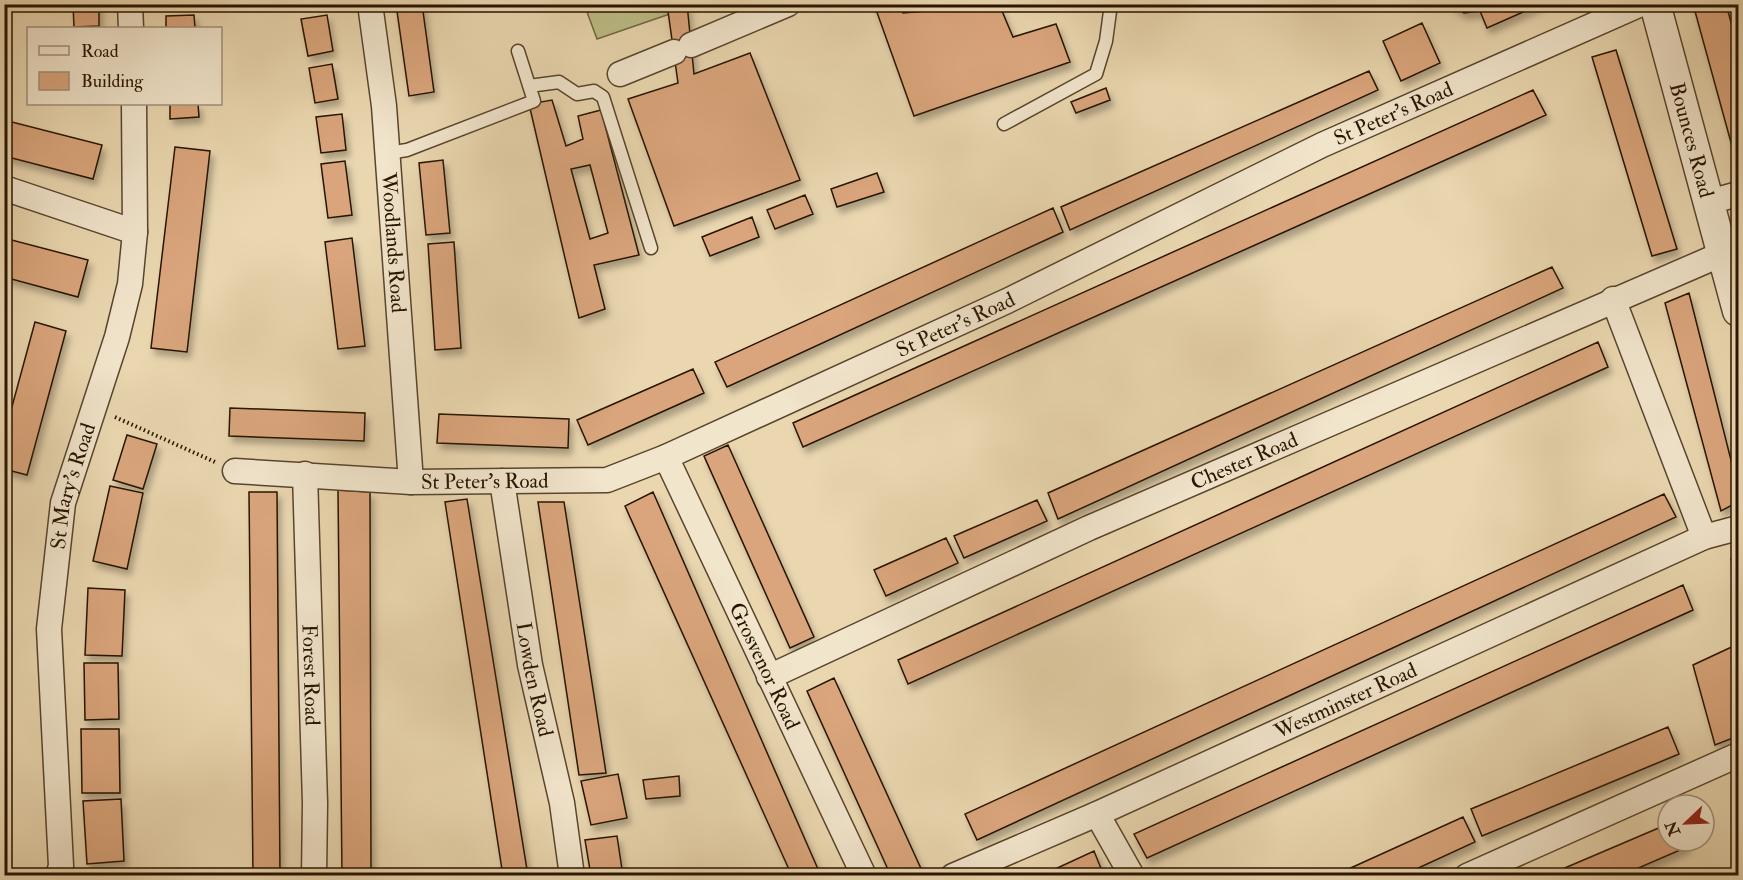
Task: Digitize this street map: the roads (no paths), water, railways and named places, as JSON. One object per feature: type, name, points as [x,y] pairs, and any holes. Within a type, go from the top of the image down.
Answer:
[{"type":"street","points":[[130,4],[131,27]]},
{"type":"street","name":"Woodlands Road","points":[[370,4],[388,153],[411,482]]},
{"type":"street","points":[[620,74],[788,4]]},
{"type":"street","name":"St Peter's Road","points":[[235,471],[411,482],[607,480],[666,457],[1007,301],[1322,145],[1641,4]]},
{"type":"street","name":"Bounces Road","points":[[1655,4],[1738,311]]},
{"type":"street","name":"St Mary's Road","points":[[58,876],[61,866],[49,629],[63,503],[95,408],[130,284],[135,232],[134,105]]},
{"type":"street","points":[[4,189],[135,232]]},
{"type":"street","points":[[1709,202],[1738,194]]},
{"type":"street","name":"Chester Road","points":[[769,677],[1089,528],[1613,299],[1722,254]]},
{"type":"street","points":[[1613,299],[1704,537]]},
{"type":"street","name":"Grosvenor Road","points":[[666,457],[864,876]]},
{"type":"street","name":"Forest Road","points":[[305,474],[315,803],[314,876]]},
{"type":"street","name":"Lowden Road","points":[[502,481],[530,665],[561,803],[572,876]]},
{"type":"street","name":"Westminster Road","points":[[953,876],[1097,814],[1704,537],[1738,528]]},
{"type":"street","points":[[1467,876],[1738,755]]},
{"type":"street","points":[[1097,814],[1132,876]]},
{"type":"lane","points":[[1004,124],[1096,74],[1106,41],[1111,4]]},
{"type":"lane","points":[[388,153],[406,150],[534,101],[518,51]]},
{"type":"lane","points":[[529,86],[559,82],[577,94],[594,91],[603,98],[651,248]]}]
